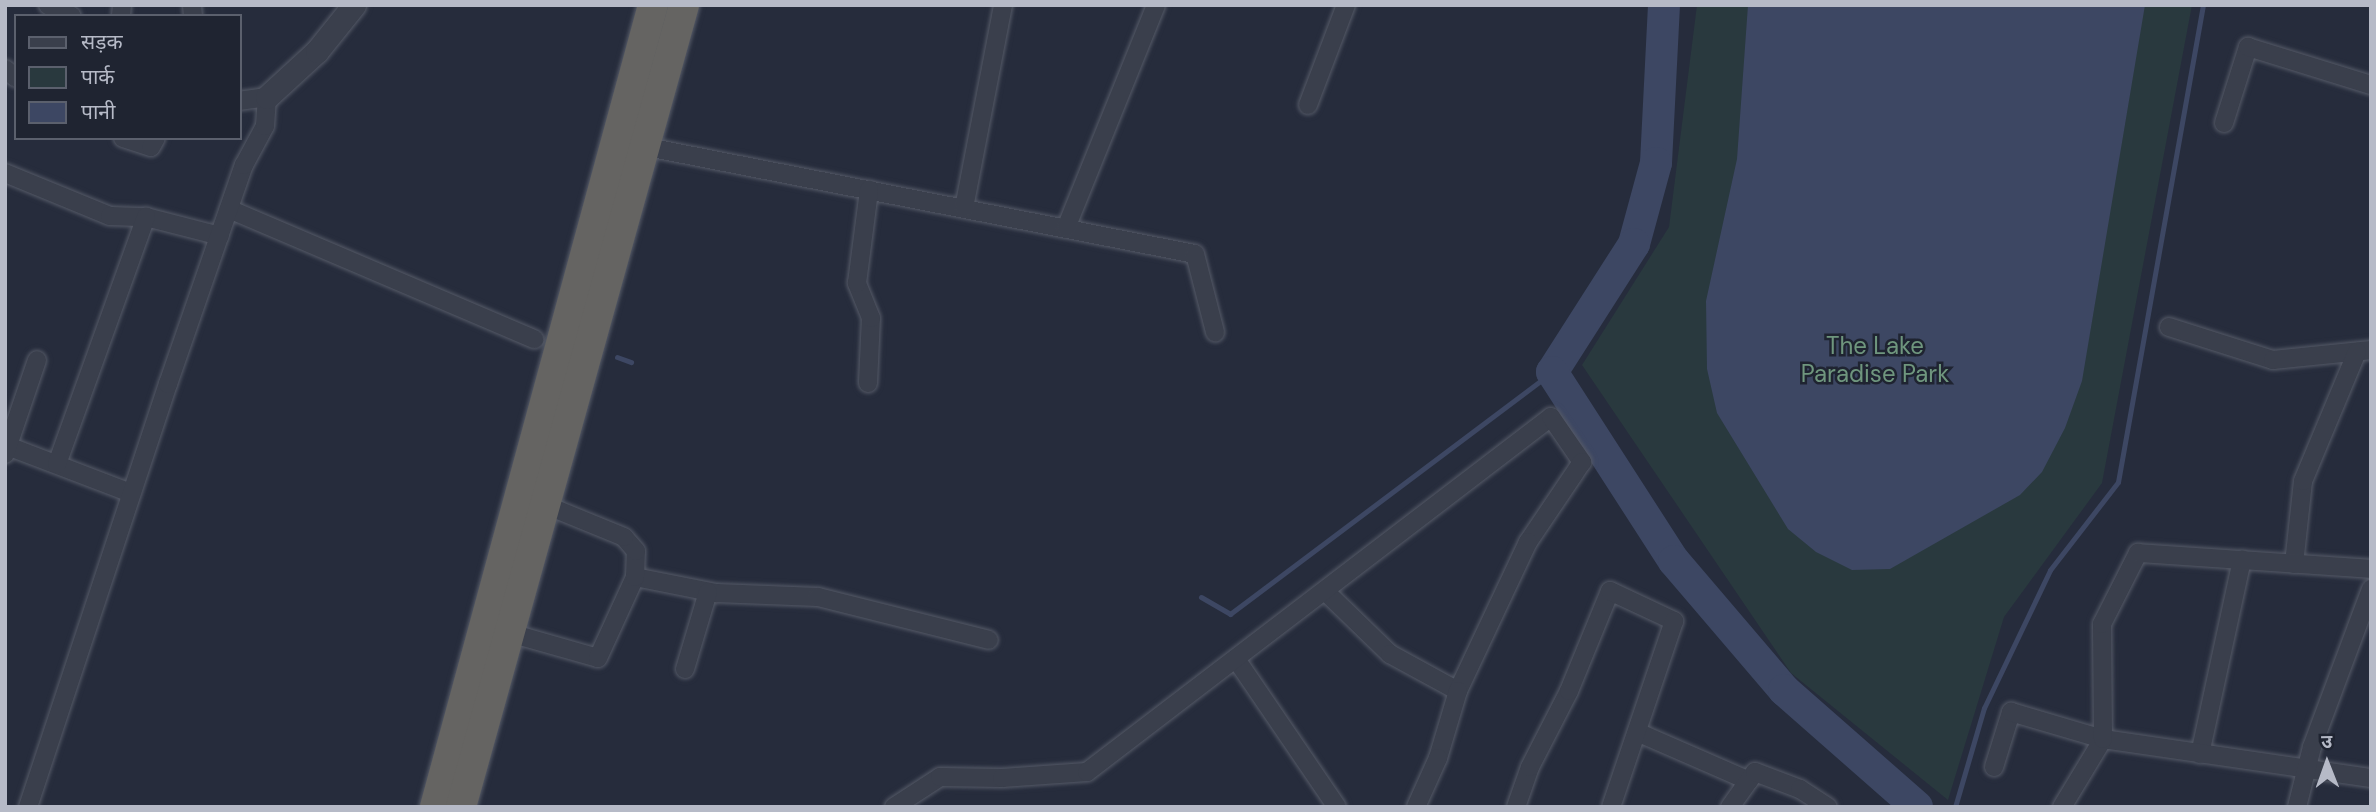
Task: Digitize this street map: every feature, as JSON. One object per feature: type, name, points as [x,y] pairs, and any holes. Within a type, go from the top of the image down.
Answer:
[{"type":"highway","points":[[435,807],[460,764],[510,634],[536,501],[653,5]]},
{"type":"highway","points":[[461,807],[460,764],[536,501],[647,147],[684,5]]},
{"type":"highway","points":[[636,70],[665,80]]},
{"type":"street","points":[[48,5],[68,14]]},
{"type":"street","points":[[242,101],[267,97],[317,51],[354,5]]},
{"type":"street","points":[[964,208],[1003,5]]},
{"type":"street","points":[[1066,228],[1156,5]]},
{"type":"street","points":[[1308,105],[1346,5]]},
{"type":"street","points":[[2224,123],[2248,47],[2371,85]]},
{"type":"street","points":[[28,807],[131,493],[229,209],[265,126],[267,97]]},
{"type":"street","points":[[129,140],[152,147],[155,140]]},
{"type":"street","points":[[647,147],[1195,254],[1215,332]]},
{"type":"street","points":[[5,173],[110,216],[146,217],[220,236]]},
{"type":"street","points":[[869,190],[857,283],[872,318],[869,383]]},
{"type":"street","points":[[229,209],[534,339]]},
{"type":"street","points":[[57,464],[146,217]]},
{"type":"street","points":[[2169,327],[2273,360],[2364,351]]},
{"type":"street","points":[[2294,564],[2303,481],[2364,351]]},
{"type":"street","points":[[37,360],[6,448],[57,464],[131,493]]},
{"type":"street","points":[[894,807],[940,777],[1002,778],[1087,772],[1326,592],[1551,417],[1582,462],[1528,542],[1458,691],[1438,758],[1416,807]]},
{"type":"street","points":[[510,634],[598,658],[635,577],[636,551],[624,537],[536,501]]},
{"type":"street","points":[[2062,807],[2103,739],[2102,624],[2138,553],[2371,569]]},
{"type":"street","points":[[2200,754],[2242,559]]},
{"type":"street","points":[[635,577],[708,592],[818,597],[989,640]]},
{"type":"street","points":[[2297,807],[2306,771],[2371,589]]},
{"type":"street","points":[[1516,807],[1530,766],[1569,691],[1610,591],[1674,621],[1611,807]]},
{"type":"street","points":[[685,669],[708,592]]},
{"type":"street","points":[[1326,592],[1390,654],[1458,691]]},
{"type":"street","points":[[1236,659],[1337,807]]},
{"type":"street","points":[[1994,767],[2011,712],[2103,739],[2306,771],[2371,778]]},
{"type":"street","points":[[1637,732],[1749,781]]},
{"type":"street","points":[[1730,807],[1755,772],[1800,789],[1829,807]]},
{"type":"green space","name":"The Lake Paradise Park","points":[[1697,5],[2192,5],[2102,483],[2004,617],[1948,800],[1791,673],[1582,365],[1669,227]]},
{"type":"water","name":"The Lake Paradise Park","points":[[1748,5],[2145,5],[2082,381],[2065,428],[2042,472],[2020,495],[1890,569],[1852,570],[1816,552],[1788,529],[1717,413],[1707,369],[1706,301],[1737,159]]},
{"type":"waterway","points":[[1664,5],[1656,163],[1634,244],[1552,372],[1674,561],[1784,690],[1917,807]]},
{"type":"waterway","points":[[1955,807],[1984,708],[2050,570],[2118,482],[2203,5]]},
{"type":"waterway","points":[[617,357],[631,362]]},
{"type":"waterway","points":[[1201,597],[1230,614],[1552,372]]}]
